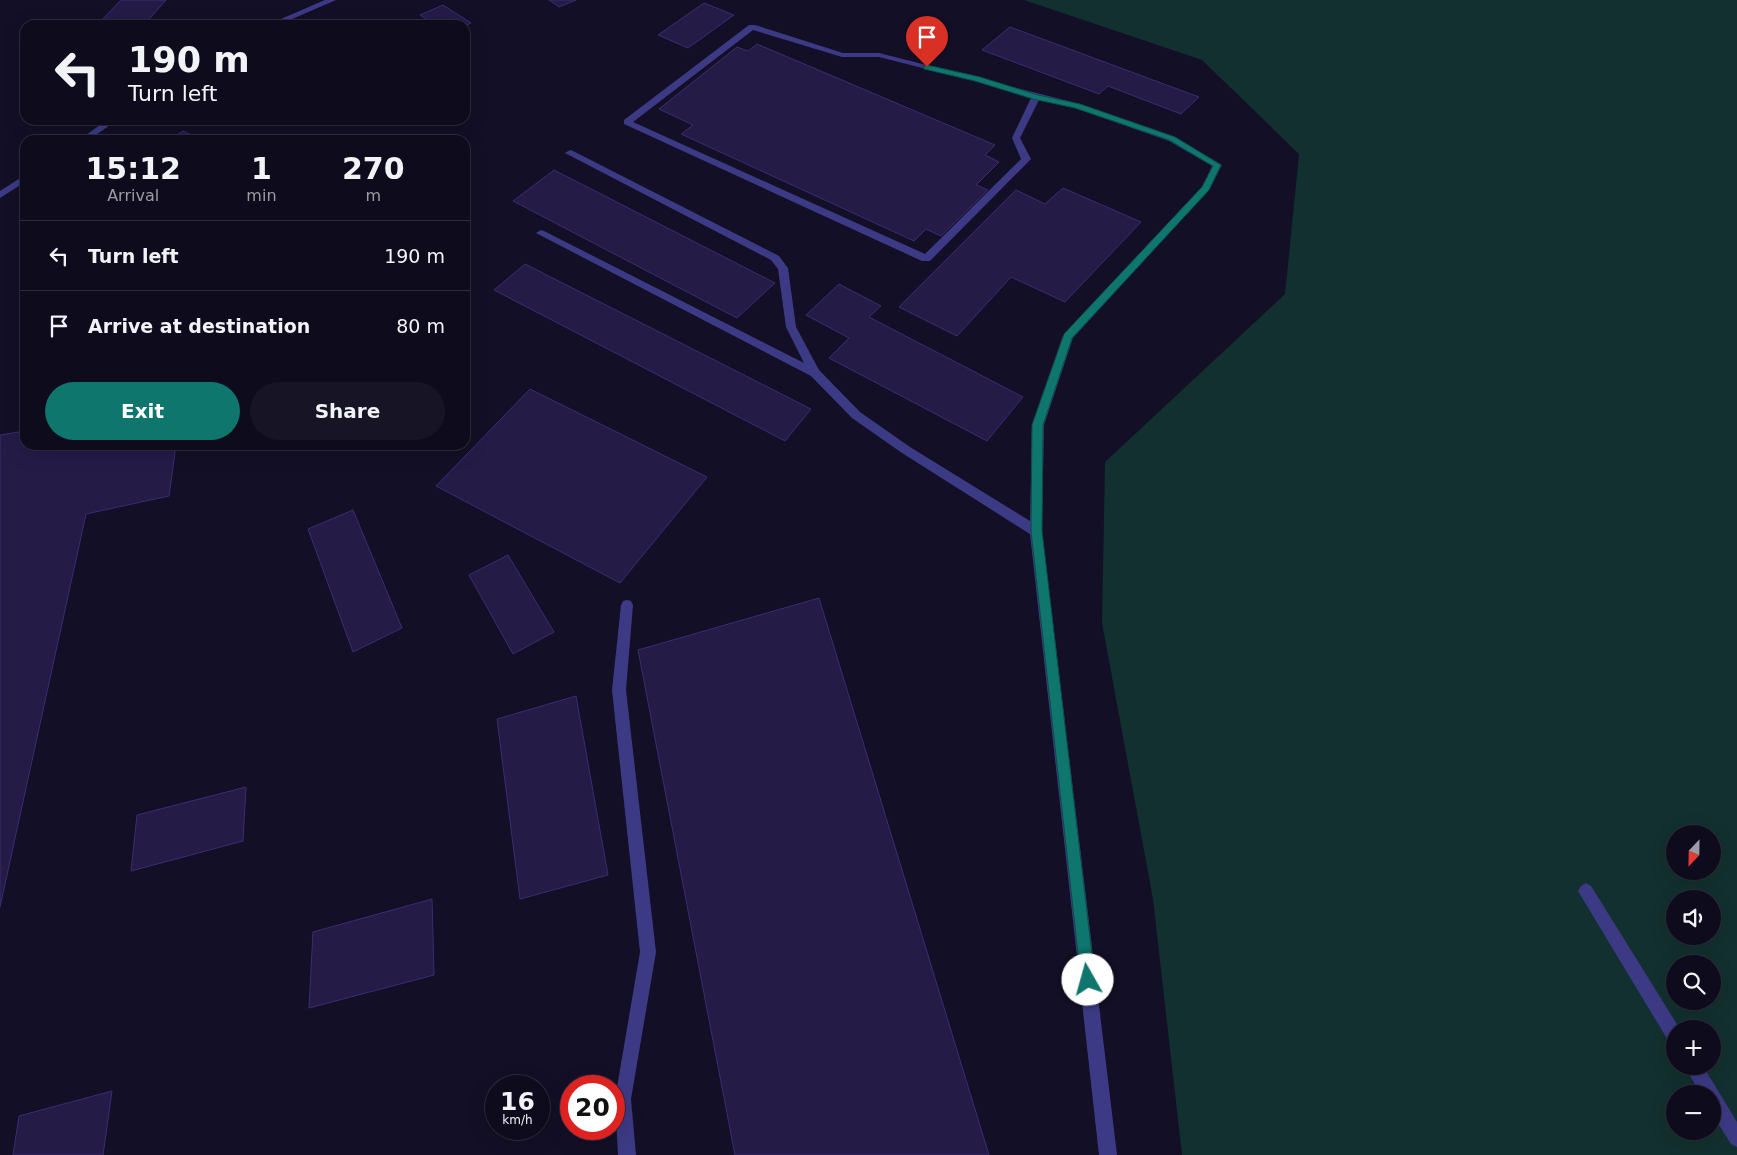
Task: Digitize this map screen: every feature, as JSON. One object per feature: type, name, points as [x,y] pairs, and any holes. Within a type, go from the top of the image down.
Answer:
[{"type":"street","points":[[283,20],[332,0]]},
{"type":"street","points":[[1036,97],[1016,138],[1026,159],[926,259],[627,122],[752,27],[842,55],[879,55],[977,79],[1036,97],[1077,106],[1172,139],[1217,165],[1206,188],[1068,336],[1038,425],[1036,531],[1108,1155]]},
{"type":"street","points":[[90,135],[106,125]]},
{"type":"street","points":[[570,153],[775,258],[783,268],[791,326],[815,373],[856,415],[906,450],[1036,531]]},
{"type":"street","points":[[0,194],[20,181]]},
{"type":"street","points":[[541,233],[815,373]]},
{"type":"street","points":[[627,606],[619,690],[648,952],[623,1099],[627,1155]]},
{"type":"street","points":[[1586,891],[1666,1021]]},
{"type":"street","points":[[1721,1112],[1737,1138]]},
{"type":"green space","points":[[1024,0],[1737,0],[1737,1155],[1182,1155],[1153,899],[1102,623],[1105,462],[1285,294],[1299,154],[1202,60]]},
{"type":"building","points":[[121,0],[166,0],[148,20],[102,20]]},
{"type":"building","points":[[549,0],[576,0],[559,7]]},
{"type":"building","points":[[704,3],[734,15],[688,48],[658,35]]},
{"type":"building","points":[[443,5],[466,20],[428,20],[420,15]]},
{"type":"building","points":[[1010,27],[1199,97],[1181,114],[1108,86],[1099,94],[982,50]]},
{"type":"building","points":[[757,44],[995,145],[985,155],[999,162],[976,185],[988,190],[941,236],[926,229],[914,241],[681,134],[693,125],[659,109],[737,47],[748,51]]},
{"type":"building","points":[[183,131],[191,135],[177,135]]},
{"type":"building","points":[[554,170],[775,283],[737,318],[513,201]]},
{"type":"building","points":[[1063,188],[1141,222],[1065,302],[1011,277],[957,336],[899,307],[1016,190],[1045,204]]},
{"type":"building","points":[[525,264],[811,409],[785,441],[494,290]]},
{"type":"building","points":[[839,284],[881,306],[869,317],[1023,397],[987,441],[829,358],[849,338],[806,315]]},
{"type":"building","points":[[530,389],[707,477],[620,583],[436,486]]},
{"type":"building","points":[[20,432],[20,450],[175,450],[169,496],[86,514],[0,907],[0,435]]},
{"type":"building","points":[[353,510],[402,628],[353,652],[308,529]]},
{"type":"building","points":[[508,555],[554,632],[513,654],[469,575]]},
{"type":"building","points":[[819,598],[989,1155],[735,1155],[638,650]]},
{"type":"building","points":[[576,696],[608,875],[520,899],[497,719]]},
{"type":"building","points":[[246,787],[243,841],[131,871],[137,815]]},
{"type":"building","points":[[432,899],[434,975],[309,1008],[313,932]]},
{"type":"building","points":[[112,1091],[103,1155],[13,1155],[19,1116]]},
{"type":"route","points":[[927,67],[977,79],[1036,97],[1077,106],[1172,139],[1217,165],[1206,188],[1068,336],[1038,425],[1036,531],[1088,980]]}]
